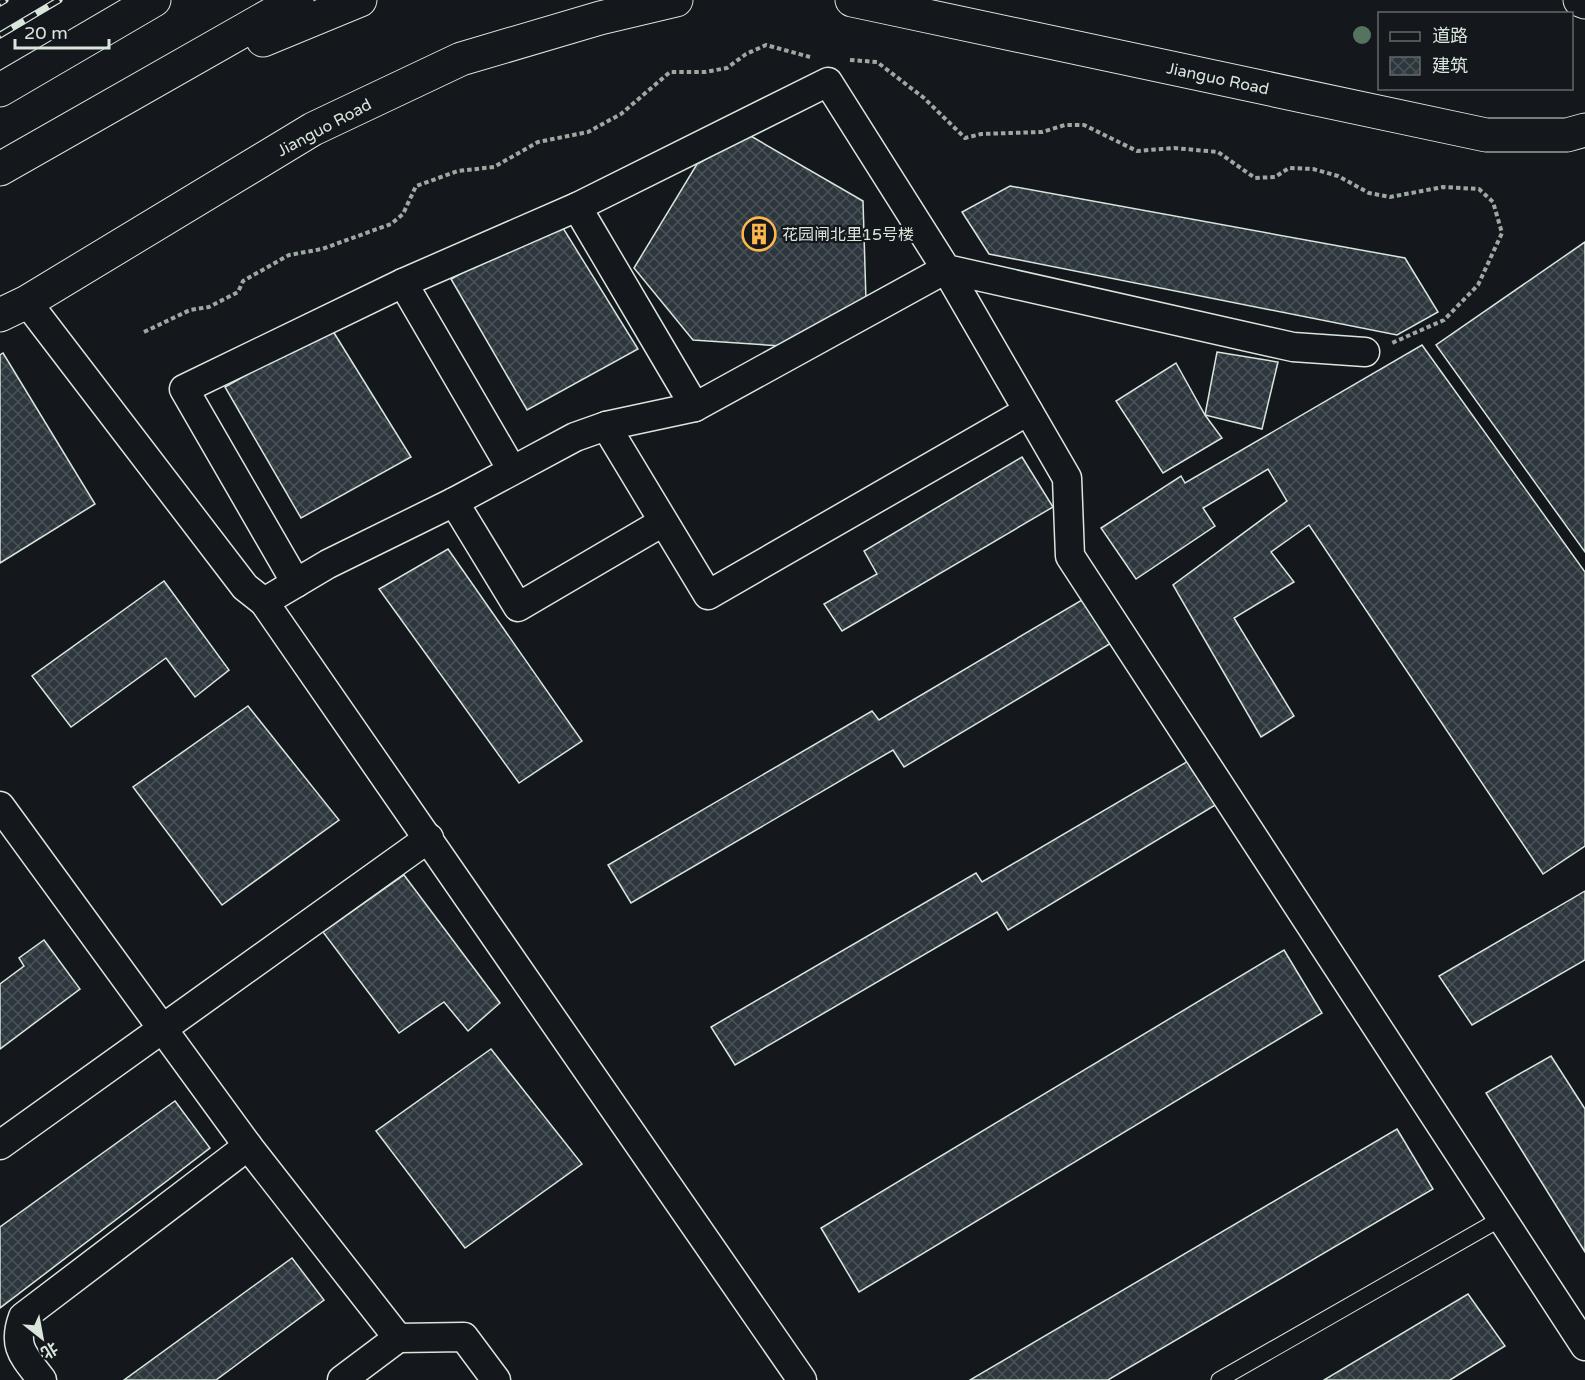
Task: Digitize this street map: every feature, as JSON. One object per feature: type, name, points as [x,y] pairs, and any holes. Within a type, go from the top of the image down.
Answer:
[{"type":"main road","points":[[0,90],[154,0]]},
{"type":"main road","points":[[0,169],[297,0]]},
{"type":"main road","points":[[103,112],[218,59],[360,0]]},
{"type":"main road","name":"Jianguo Road","points":[[13,309],[313,129],[461,59],[600,18],[676,0]]},
{"type":"main road","name":"Jianguo Road","points":[[852,0],[1486,135],[1567,135],[1585,130]]},
{"type":"main road","points":[[1580,0],[1585,2]]},
{"type":"street","points":[[296,583],[184,389],[403,283],[577,207],[828,82],[946,270],[1067,478],[1070,556],[1585,1346]]},
{"type":"street","points":[[577,207],[695,407]]},
{"type":"street","points":[[264,602],[574,437],[606,426],[695,407],[946,270],[1293,347],[1365,352]]},
{"type":"street","points":[[403,283],[512,470]]},
{"type":"street","points":[[13,309],[245,587],[264,602],[801,1380]]},
{"type":"street","points":[[606,426],[708,595],[1028,411]]},
{"type":"street","points":[[454,502],[518,608],[663,522]]},
{"type":"street","points":[[0,806],[10,841],[162,1028],[248,1146],[398,1338]]},
{"type":"street","points":[[0,1145],[429,838]]},
{"type":"street","points":[[42,1380],[18,1345],[18,1331],[23,1317],[248,1146]]},
{"type":"street","points":[[342,1380],[398,1338],[464,1336],[496,1380]]},
{"type":"lane","points":[[1219,1380],[1502,1218]]},
{"type":"path","points":[[144,332],[238,292],[243,281],[290,255],[322,249],[391,224],[403,214],[416,186],[458,171],[494,167],[538,142],[588,132],[621,114],[670,72],[705,72],[727,68],[746,54],[766,45],[783,52],[812,58]]},
{"type":"path","points":[[839,61],[877,62],[918,93],[965,138],[981,134],[1042,132],[1065,125],[1084,125],[1137,151],[1174,148],[1218,152],[1255,178],[1275,177],[1289,168],[1313,169],[1338,176],[1369,193],[1390,197],[1443,187],[1479,189],[1493,202],[1502,233],[1478,285],[1444,320],[1410,337]]},
{"type":"building","name":"花园闸北里15号楼","points":[[749,135],[863,201],[866,301],[797,347],[693,340],[634,268],[697,164]]},
{"type":"building","points":[[1010,186],[1405,258],[1438,312],[1397,335],[989,254],[962,212]]},
{"type":"building","points":[[558,220],[638,349],[527,410],[451,279]]},
{"type":"building","points":[[1585,242],[1585,552],[1436,345]]},
{"type":"building","points":[[331,328],[411,457],[301,518],[225,387]]},
{"type":"building","points":[[1422,345],[1585,572],[1585,846],[1543,874],[1309,525],[1271,552],[1294,582],[1234,618],[1294,716],[1261,737],[1173,585],[1287,501],[1268,469],[1203,508],[1215,526],[1136,579],[1101,528],[1181,476],[1185,483]]},
{"type":"building","points":[[1217,352],[1278,362],[1262,429],[1205,415]]},
{"type":"building","points":[[3,353],[95,504],[0,563],[0,355]]},
{"type":"building","points":[[1176,363],[1205,415],[1222,438],[1163,473],[1116,401]]},
{"type":"building","points":[[1022,457],[1053,507],[842,631],[824,604],[877,574],[864,551]]},
{"type":"building","points":[[448,549],[582,741],[519,783],[379,589]]},
{"type":"building","points":[[164,581],[229,670],[195,697],[166,658],[71,727],[32,676]]},
{"type":"building","points":[[1087,597],[1113,642],[904,767],[893,750],[631,903],[608,865],[872,711],[879,720]]},
{"type":"building","points":[[248,706],[339,820],[222,905],[133,787]]},
{"type":"building","points":[[1190,760],[1217,804],[1008,930],[997,912],[735,1065],[711,1027],[976,873],[982,882]]},
{"type":"building","points":[[404,875],[500,1003],[468,1031],[444,1002],[399,1033],[323,932]]},
{"type":"building","points":[[1585,891],[1585,960],[1472,1025],[1439,976]]},
{"type":"building","points":[[44,940],[80,989],[0,1049],[0,984],[24,966],[19,958]]},
{"type":"building","points":[[1284,950],[1322,1013],[859,1292],[821,1228]]},
{"type":"building","points":[[491,1049],[582,1164],[465,1248],[376,1131]]},
{"type":"building","points":[[1551,1056],[1585,1109],[1585,1252],[1486,1093]]},
{"type":"building","points":[[175,1101],[210,1148],[0,1308],[0,1227]]},
{"type":"building","points":[[1397,1129],[1433,1189],[1108,1380],[970,1380]]},
{"type":"building","points":[[292,1258],[324,1300],[216,1380],[124,1380]]},
{"type":"building","points":[[1468,1294],[1505,1346],[1450,1380],[1324,1380]]},
{"type":"railway","points":[[0,3],[5,0]]},
{"type":"railway","points":[[0,35],[59,0]]},
{"type":"place","name":"花园闸北里15号楼","points":[[759,234]]}]
